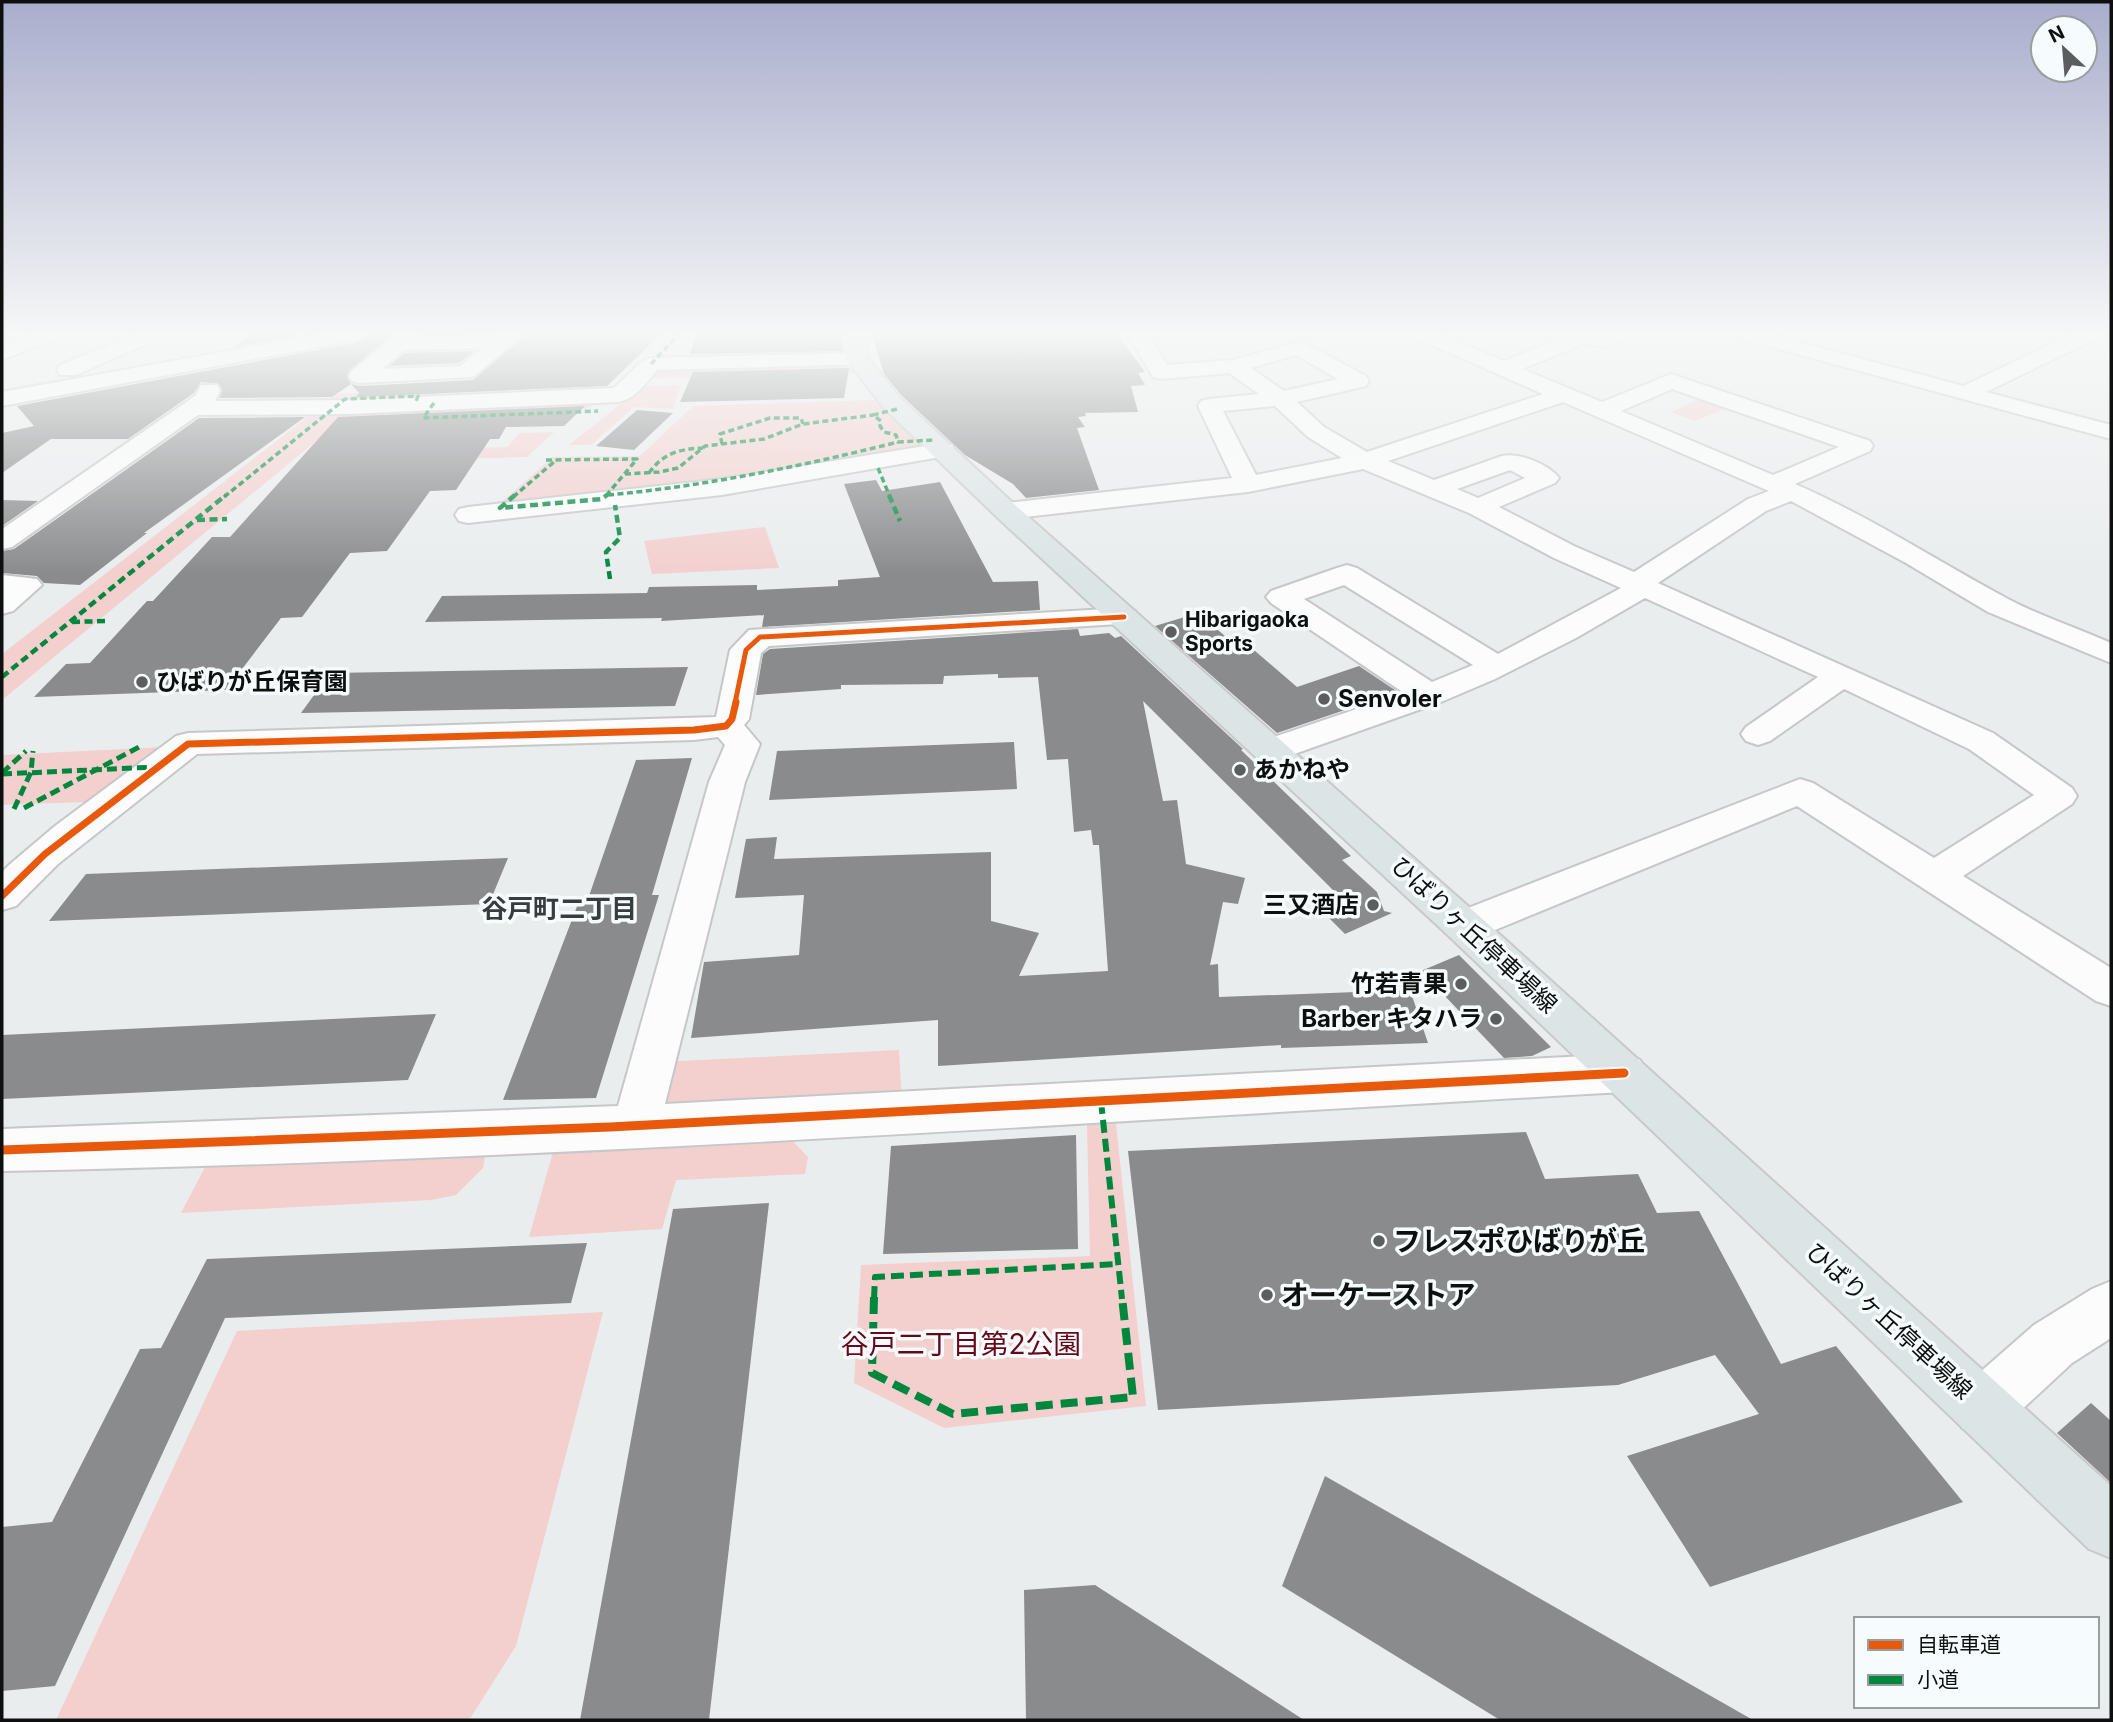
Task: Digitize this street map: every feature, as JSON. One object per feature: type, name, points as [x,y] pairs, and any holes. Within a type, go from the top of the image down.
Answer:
[{"type":"main road","name":"ひばりヶ丘停車場線","points":[[905,414],[1006,511],[1624,1073],[2111,1527]]},
{"type":"street","points":[[2,541],[184,414]]},
{"type":"street","points":[[1213,414],[1248,484]]},
{"type":"street","points":[[1297,414],[1316,432],[1365,461],[1478,507],[1564,552],[1981,741],[2059,796],[1935,875]]},
{"type":"street","points":[[1006,511],[1248,484],[1365,461],[1504,414]]},
{"type":"street","points":[[1613,414],[1782,488],[1916,556],[1999,606],[2111,654]]},
{"type":"street","points":[[1271,750],[1429,695],[1496,666],[1595,616],[1782,488],[1860,446],[1768,414]]},
{"type":"street","points":[[2042,414],[2111,432]]},
{"type":"street","points":[[468,515],[722,487],[943,450]]},
{"type":"street","points":[[1434,489],[1511,461],[1546,478],[1478,507]]},
{"type":"street","points":[[1429,695],[1282,597],[1348,573],[1496,666]]},
{"type":"street","points":[[2,584],[27,585],[2,604]]},
{"type":"street","points":[[2,896],[24,870],[162,767],[188,744],[694,730],[726,726],[732,719],[746,650],[760,637],[1124,617]]},
{"type":"street","points":[[1758,734],[1841,676]]},
{"type":"street","points":[[636,1125],[727,782],[743,744],[726,726]]},
{"type":"street","points":[[1464,926],[1800,791],[2111,989]]},
{"type":"street","points":[[2,1150],[209,1144],[867,1115],[1624,1073]]},
{"type":"street","points":[[1982,1408],[2053,1344],[2111,1307]]},
{"type":"green space","points":[[311,414],[423,414],[418,421],[338,423],[2,700],[2,654]]},
{"type":"green space","points":[[429,414],[479,414],[427,417]]},
{"type":"green space","points":[[607,414],[626,414],[591,445],[569,445]]},
{"type":"green space","points":[[684,414],[890,414],[923,446],[480,521],[553,457],[640,456]]},
{"type":"green space","points":[[1678,414],[1712,414],[1695,421]]},
{"type":"green space","points":[[554,432],[527,457],[344,462],[352,453],[507,447],[520,433]]},
{"type":"green space","points":[[765,527],[779,568],[652,574],[644,541]]},
{"type":"green space","points":[[186,746],[113,801],[2,805],[2,755]]},
{"type":"green space","points":[[899,1050],[902,1103],[649,1115],[662,1062]]},
{"type":"green space","name":"谷戸二丁目第2公園","points":[[1116,1124],[1146,1406],[944,1428],[854,1383],[861,1265],[1090,1256],[1087,1125]]},
{"type":"green space","points":[[785,1133],[808,1157],[805,1174],[676,1180],[662,1229],[529,1237],[555,1145]]},
{"type":"green space","points":[[488,1138],[483,1168],[456,1195],[431,1200],[181,1213],[214,1150]]},
{"type":"green space","points":[[603,1312],[516,1646],[467,1720],[56,1720],[237,1331]]},
{"type":"building","points":[[24,414],[163,414],[128,439],[51,439],[2,473],[2,433],[34,426]]},
{"type":"building","points":[[576,414],[564,426],[506,427],[499,439],[490,439],[456,490],[430,491],[387,551],[350,553],[302,617],[281,618],[226,690],[34,697],[66,664],[90,663],[147,601],[153,601],[212,537],[230,537],[338,417]]},
{"type":"building","points":[[632,414],[672,414],[634,450],[596,446]]},
{"type":"building","points":[[922,414],[1085,414],[1078,417],[1085,427],[1077,428],[1099,490],[1026,498],[1013,484],[965,455]]},
{"type":"building","points":[[305,417],[144,533],[147,533],[80,585],[44,583],[37,576],[2,573],[2,551],[14,549],[199,418]]},
{"type":"building","points":[[876,480],[882,491],[940,482],[993,582],[1038,581],[1040,610],[762,627],[764,615],[661,621],[662,618],[425,622],[442,596],[647,593],[649,587],[757,585],[757,590],[838,586],[838,580],[880,577],[844,484]]},
{"type":"building","points":[[2,500],[38,501],[2,526]]},
{"type":"building","points":[[1198,613],[1239,648],[1248,645],[1297,687],[1359,666],[1398,692],[1277,733],[1155,626]]},
{"type":"building","points":[[1078,629],[1080,636],[1109,633],[1115,638],[1121,636],[1243,749],[1241,750],[1351,856],[1342,860],[1377,892],[1384,911],[1392,913],[1345,934],[1303,892],[1345,902],[1143,701],[1163,801],[1177,800],[1186,864],[1245,878],[1238,904],[1223,902],[1210,965],[1218,964],[1219,997],[1410,990],[1428,1043],[1281,1048],[1281,1045],[938,1066],[938,1020],[691,1038],[704,962],[799,955],[804,895],[735,898],[746,839],[777,837],[774,859],[991,852],[991,921],[1039,933],[1019,976],[1108,971],[1099,845],[1093,845],[1091,830],[1074,832],[1068,759],[1047,760],[1038,677],[998,678],[998,674],[944,676],[943,684],[841,685],[841,689],[756,695],[763,654],[770,649]]},
{"type":"building","points":[[688,667],[675,706],[301,713],[330,673]]},
{"type":"building","points":[[1014,742],[1017,789],[769,800],[777,751]]},
{"type":"building","points":[[692,758],[652,895],[659,895],[596,1098],[503,1100],[581,896],[589,896],[636,760]]},
{"type":"building","points":[[508,858],[489,904],[49,921],[86,874]]},
{"type":"building","points":[[1459,955],[1551,1047],[1532,1056],[1504,1058],[1421,971]]},
{"type":"building","points":[[436,1014],[408,1080],[2,1099],[2,1035]]},
{"type":"building","points":[[1526,1132],[1545,1179],[1638,1174],[1657,1213],[1699,1211],[1781,1364],[1836,1346],[1963,1502],[1710,1587],[1627,1456],[1759,1414],[1715,1355],[1618,1385],[1158,1410],[1128,1151]]},
{"type":"building","points":[[1076,1135],[1078,1249],[883,1254],[891,1146]]},
{"type":"building","points":[[769,1203],[709,1720],[580,1720],[673,1209]]},
{"type":"building","points":[[587,1243],[571,1303],[225,1318],[55,1686],[2,1691],[2,1527],[52,1522],[140,1349],[161,1348],[207,1259]]},
{"type":"building","points":[[2091,1403],[2111,1421],[2111,1483],[2057,1433]]},
{"type":"building","points":[[1325,1476],[1753,1720],[1500,1720],[1282,1586]]},
{"type":"building","points":[[1095,1585],[1304,1720],[1026,1720],[1024,1590]]},
{"type":"marked path","points":[[2,677],[326,414]]},
{"type":"marked path","points":[[426,414],[423,418],[514,414]]},
{"type":"marked path","points":[[876,414],[873,415],[881,421],[880,426],[884,432],[896,435],[898,442],[933,440]]},
{"type":"marked path","points":[[625,474],[678,468],[705,446],[764,439],[803,424],[873,415]]},
{"type":"marked path","points":[[722,444],[720,434],[770,418],[790,416],[801,418],[803,424]]},
{"type":"marked path","points":[[608,495],[754,475],[898,442]]},
{"type":"marked path","points":[[649,473],[660,460],[672,453],[703,448]]},
{"type":"marked path","points":[[546,460],[637,459],[602,499],[500,508],[555,461]]},
{"type":"marked path","points":[[878,468],[900,521]]},
{"type":"marked path","points":[[610,579],[606,552],[620,538],[615,505]]},
{"type":"marked path","points":[[197,520],[227,519]]},
{"type":"marked path","points":[[72,622],[105,621]]},
{"type":"marked path","points":[[24,808],[141,746]]},
{"type":"marked path","points":[[2,773],[26,751]]},
{"type":"marked path","points":[[14,809],[31,772],[33,751]]},
{"type":"marked path","points":[[2,774],[156,767]]},
{"type":"marked path","points":[[1101,1101],[1133,1397],[953,1414],[872,1373],[875,1277],[1118,1264]]},
{"type":"cycle path","points":[[2,896],[45,854],[188,744],[694,730],[726,726],[732,719],[746,650],[760,637],[1124,617]]},
{"type":"cycle path","points":[[2,1150],[610,1127],[1624,1073]]},
{"type":"place","name":"Hibarigaoka Sports","points":[[1171,632]]},
{"type":"place","name":"ひばりが丘保育園","points":[[142,682]]},
{"type":"place","name":"Senvoler","points":[[1324,699]]},
{"type":"place","name":"あかねや","points":[[1240,770]]},
{"type":"place","name":"三又酒店","points":[[1373,905]]},
{"type":"place","name":"竹若青果","points":[[1461,984]]},
{"type":"place","name":"Barber キタハラ","points":[[1496,1019]]},
{"type":"place","name":"フレスポひばりが丘","points":[[1379,1241]]},
{"type":"place","name":"オーケーストア","points":[[1267,1295]]},
{"type":"district","name":"谷戸町二丁目","points":[[559,909]]}]
